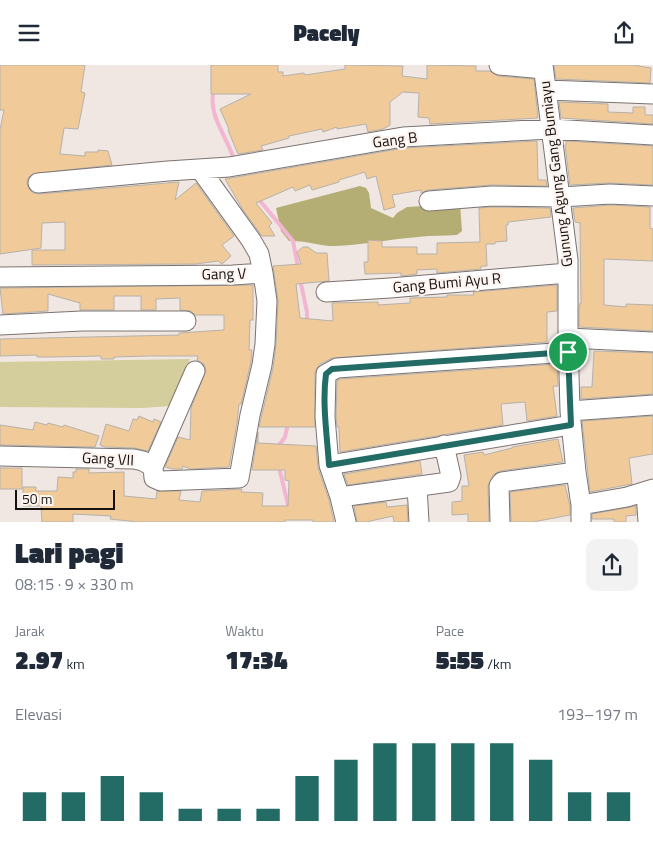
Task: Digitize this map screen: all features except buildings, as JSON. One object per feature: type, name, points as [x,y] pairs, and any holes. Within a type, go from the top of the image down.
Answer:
[{"type":"street","points":[[500,65],[543,67]]},
{"type":"street","name":"Gunung Agung Gang Bumiayu","points":[[543,67],[568,260],[568,345],[571,418],[581,513]]},
{"type":"street","points":[[546,90],[653,94]]},
{"type":"street","name":"Gang B","points":[[38,183],[235,166],[403,137],[551,129],[653,135]]},
{"type":"street","points":[[200,169],[251,240],[259,254],[263,273]]},
{"type":"street","points":[[429,201],[492,196],[653,195]]},
{"type":"street","name":"Gang V","points":[[0,277],[233,275],[263,273],[267,301],[265,344],[243,455]]},
{"type":"street","name":"Gang Bumi Ayu R","points":[[326,292],[568,273]]},
{"type":"street","points":[[0,325],[82,321],[186,321]]},
{"type":"street","points":[[346,522],[329,465],[325,417],[325,381],[326,374],[332,369],[568,345],[653,342]]},
{"type":"street","points":[[153,467],[195,371]]},
{"type":"street","points":[[329,465],[444,445],[571,418],[653,405]]},
{"type":"street","points":[[340,497],[450,481],[451,476],[444,445]]},
{"type":"street","name":"Gang VII","points":[[0,456],[134,459],[143,461],[153,467],[154,479],[161,481],[236,479],[240,477],[243,455]]},
{"type":"street","points":[[500,522],[499,486],[502,483],[576,472]]},
{"type":"street","points":[[417,487],[419,522]]},
{"type":"street","points":[[581,513],[649,491],[648,522]]},
{"type":"shaded area","points":[[360,186],[366,188],[369,193],[371,208],[393,218],[407,207],[460,204],[462,231],[457,235],[423,236],[334,246],[289,241],[281,231],[276,208]]},
{"type":"shaded area","points":[[190,359],[171,406],[143,408],[0,407],[0,362]]},
{"type":"waterway","points":[[214,89],[213,108],[215,117],[234,160]]},
{"type":"waterway","points":[[257,197],[293,241],[298,267]]},
{"type":"waterway","points":[[300,279],[307,312],[307,324]]},
{"type":"waterway","points":[[277,448],[285,437],[288,423]]},
{"type":"waterway","points":[[279,467],[289,509]]},
{"type":"route","points":[[568,352],[571,425],[329,465],[325,417],[325,381],[326,374],[332,369],[568,352]]}]
